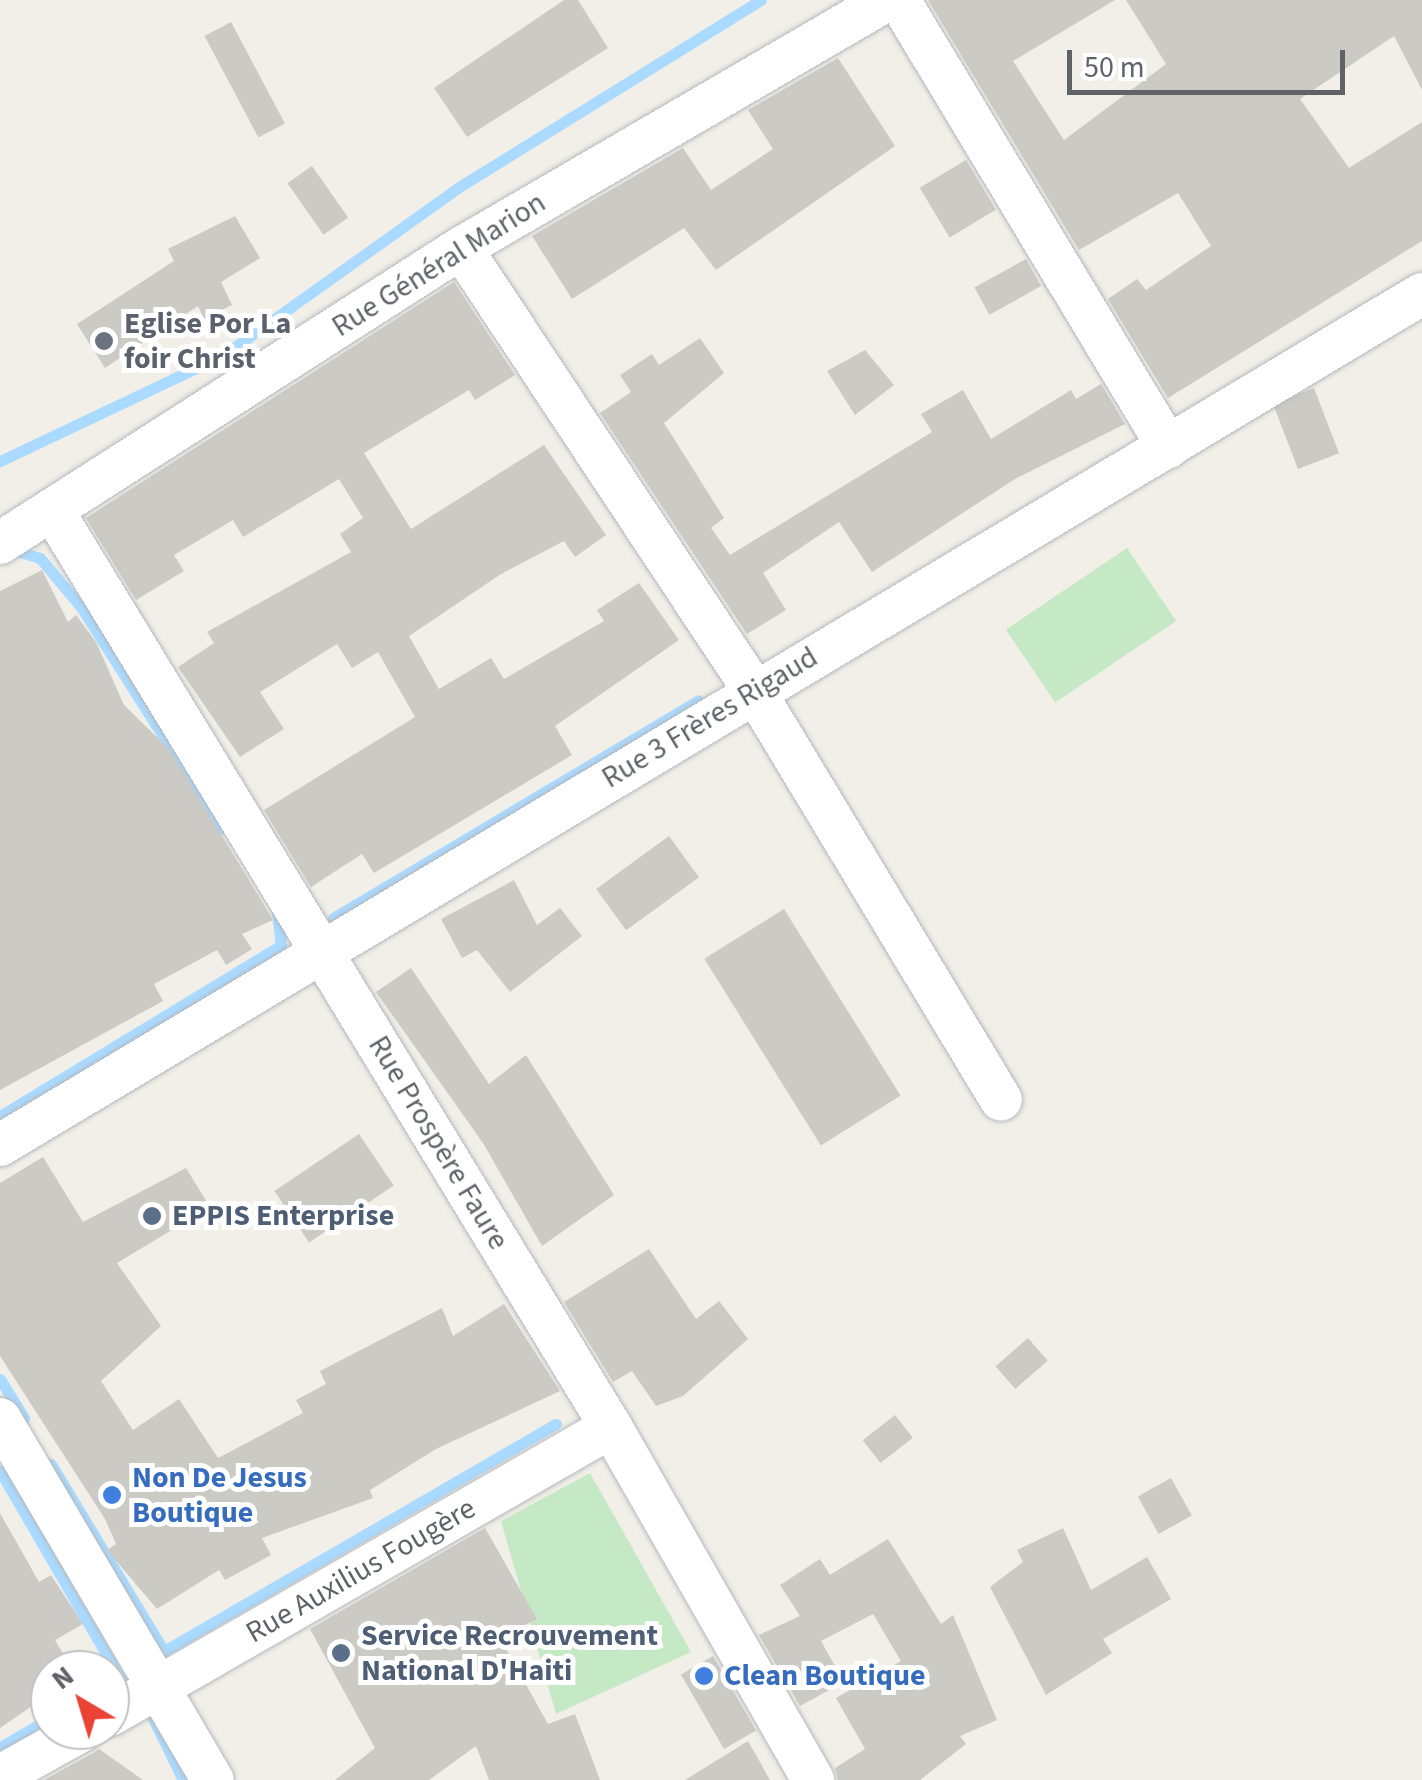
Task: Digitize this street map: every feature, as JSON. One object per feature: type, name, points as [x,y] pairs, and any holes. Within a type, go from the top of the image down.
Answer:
[{"type":"street","name":"Rue Général Marion","points":[[0,543],[461,248],[888,0]]},
{"type":"street","points":[[899,0],[1168,446]]},
{"type":"street","points":[[461,248],[755,692],[1000,1100]]},
{"type":"street","name":"Rue 3 Frères Rigaud","points":[[0,1145],[319,949],[1422,294]]},
{"type":"street","name":"Rue Prospère Faure","points":[[53,511],[611,1427],[813,1780]]},
{"type":"street","points":[[0,1419],[214,1780]]},
{"type":"street","name":"Rue Auxilius Fougère","points":[[130,1704],[611,1427]]},
{"type":"street","points":[[0,1776],[47,1750]]},
{"type":"green space","points":[[1127,548],[1176,621],[1055,703],[1006,630]]},
{"type":"green space","points":[[590,1473],[691,1652],[556,1714],[501,1521]]},
{"type":"building","points":[[564,0],[578,0],[608,48],[467,137],[434,88]]},
{"type":"building","points":[[928,0],[1115,0],[1013,61],[1064,140],[1166,64],[1126,0],[1422,0],[1422,90],[1394,36],[1300,99],[1349,168],[1422,122],[1422,241],[1168,398],[1108,299],[1137,279],[1146,290],[1211,246],[1178,193],[1079,250]]},
{"type":"building","points":[[231,22],[285,124],[259,138],[205,36]]},
{"type":"building","points":[[838,58],[895,146],[716,270],[684,228],[572,299],[532,236],[683,148],[711,190],[773,149],[748,110]]},
{"type":"building","points":[[966,160],[996,210],[950,238],[920,188]]},
{"type":"building","points":[[312,166],[348,218],[324,235],[287,183]]},
{"type":"building","points":[[235,216],[260,258],[221,282],[232,305],[204,319],[198,306],[105,368],[77,324],[174,261],[168,249]]},
{"type":"building","points":[[1026,259],[1041,286],[989,315],[974,288]]},
{"type":"building","points":[[454,282],[515,375],[475,400],[469,390],[364,453],[411,529],[544,445],[606,535],[575,557],[564,541],[501,574],[409,636],[439,689],[491,658],[504,679],[604,621],[597,610],[639,583],[679,640],[555,726],[572,755],[374,873],[362,854],[311,887],[264,810],[415,717],[378,652],[352,668],[337,644],[260,692],[284,729],[240,757],[178,667],[214,643],[207,632],[351,552],[340,534],[363,518],[339,479],[243,537],[233,520],[174,555],[184,571],[136,600],[86,518]]},
{"type":"building","points":[[700,338],[724,373],[664,423],[724,518],[711,528],[730,555],[932,432],[921,414],[963,390],[991,439],[1071,390],[1076,399],[1101,384],[1125,424],[1015,479],[872,572],[839,522],[763,573],[786,610],[747,634],[600,413],[631,392],[620,375],[652,354],[659,365]]},
{"type":"building","points":[[865,350],[894,385],[855,415],[827,371]]},
{"type":"building","points":[[1314,388],[1339,453],[1298,469],[1273,404]]},
{"type":"building","points":[[42,570],[68,622],[76,615],[96,642],[124,705],[169,749],[273,920],[242,934],[252,949],[226,965],[217,950],[154,984],[163,1001],[0,1090],[0,591]]},
{"type":"building","points":[[669,836],[699,877],[626,930],[596,889]]},
{"type":"building","points":[[514,880],[537,925],[560,908],[582,936],[510,992],[477,950],[462,958],[441,919]]},
{"type":"building","points":[[784,909],[901,1096],[821,1145],[704,959]]},
{"type":"building","points":[[411,968],[489,1084],[526,1055],[614,1195],[542,1246],[483,1143],[376,992]]},
{"type":"building","points":[[359,1134],[394,1185],[309,1242],[274,1191]]},
{"type":"building","points":[[43,1157],[83,1222],[186,1168],[210,1207],[117,1263],[161,1326],[101,1381],[133,1430],[179,1399],[218,1458],[303,1413],[296,1400],[326,1384],[320,1371],[442,1308],[453,1336],[504,1304],[560,1391],[436,1449],[370,1490],[373,1498],[262,1538],[271,1555],[225,1580],[219,1570],[157,1609],[107,1550],[116,1544],[105,1519],[0,1356],[0,1183]]},
{"type":"building","points":[[649,1249],[696,1319],[719,1301],[748,1339],[683,1396],[656,1406],[632,1371],[613,1382],[564,1302]]},
{"type":"building","points":[[1028,1338],[1048,1361],[1015,1389],[996,1366]]},
{"type":"building","points":[[895,1415],[913,1438],[881,1463],[863,1440]]},
{"type":"building","points":[[1171,1478],[1192,1516],[1159,1534],[1138,1496]]},
{"type":"building","points":[[0,1513],[39,1582],[51,1575],[83,1624],[55,1640],[61,1650],[30,1650],[30,1707],[0,1728]]},
{"type":"building","points":[[485,1528],[537,1619],[500,1638],[548,1724],[575,1714],[600,1780],[489,1780],[476,1746],[429,1780],[335,1780],[375,1748],[310,1629]]},
{"type":"building","points":[[1063,1528],[1091,1590],[1147,1557],[1171,1599],[1103,1639],[1112,1653],[1046,1695],[990,1587],[1023,1562],[1017,1550]]},
{"type":"building","points":[[888,1539],[941,1624],[953,1615],[997,1720],[960,1736],[966,1744],[920,1780],[838,1780],[835,1768],[865,1749],[836,1698],[901,1661],[873,1614],[821,1641],[844,1682],[800,1706],[759,1635],[800,1616],[780,1585],[820,1559],[830,1575]]},
{"type":"building","points":[[713,1656],[756,1730],[724,1749],[681,1675]]},
{"type":"building","points":[[748,1741],[770,1780],[685,1780]]},
{"type":"building","points":[[100,1750],[143,1780],[44,1780]]},
{"type":"waterway","points":[[0,461],[225,354],[459,187],[761,0]]},
{"type":"waterway","points":[[14,550],[40,558],[81,607],[222,829]]},
{"type":"waterway","points":[[333,918],[698,700]]},
{"type":"waterway","points":[[0,1116],[281,945],[277,910]]},
{"type":"waterway","points":[[0,1379],[24,1418]]},
{"type":"waterway","points":[[51,1464],[164,1651],[556,1424]]},
{"type":"waterway","points":[[0,1471],[104,1650]]},
{"type":"waterway","points":[[153,1718],[183,1780]]},
{"type":"waterway","points":[[0,1747],[30,1730]]},
{"type":"place","name":"Eglise Por La foir Christ","points":[[104,341]]},
{"type":"place","name":"EPPIS Enterprise","points":[[152,1216]]},
{"type":"place","name":"Non De Jesus Boutique","points":[[112,1495]]},
{"type":"place","name":"Service Recrouvement National D'Haiti","points":[[341,1653]]},
{"type":"place","name":"Clean Boutique","points":[[704,1676]]}]
